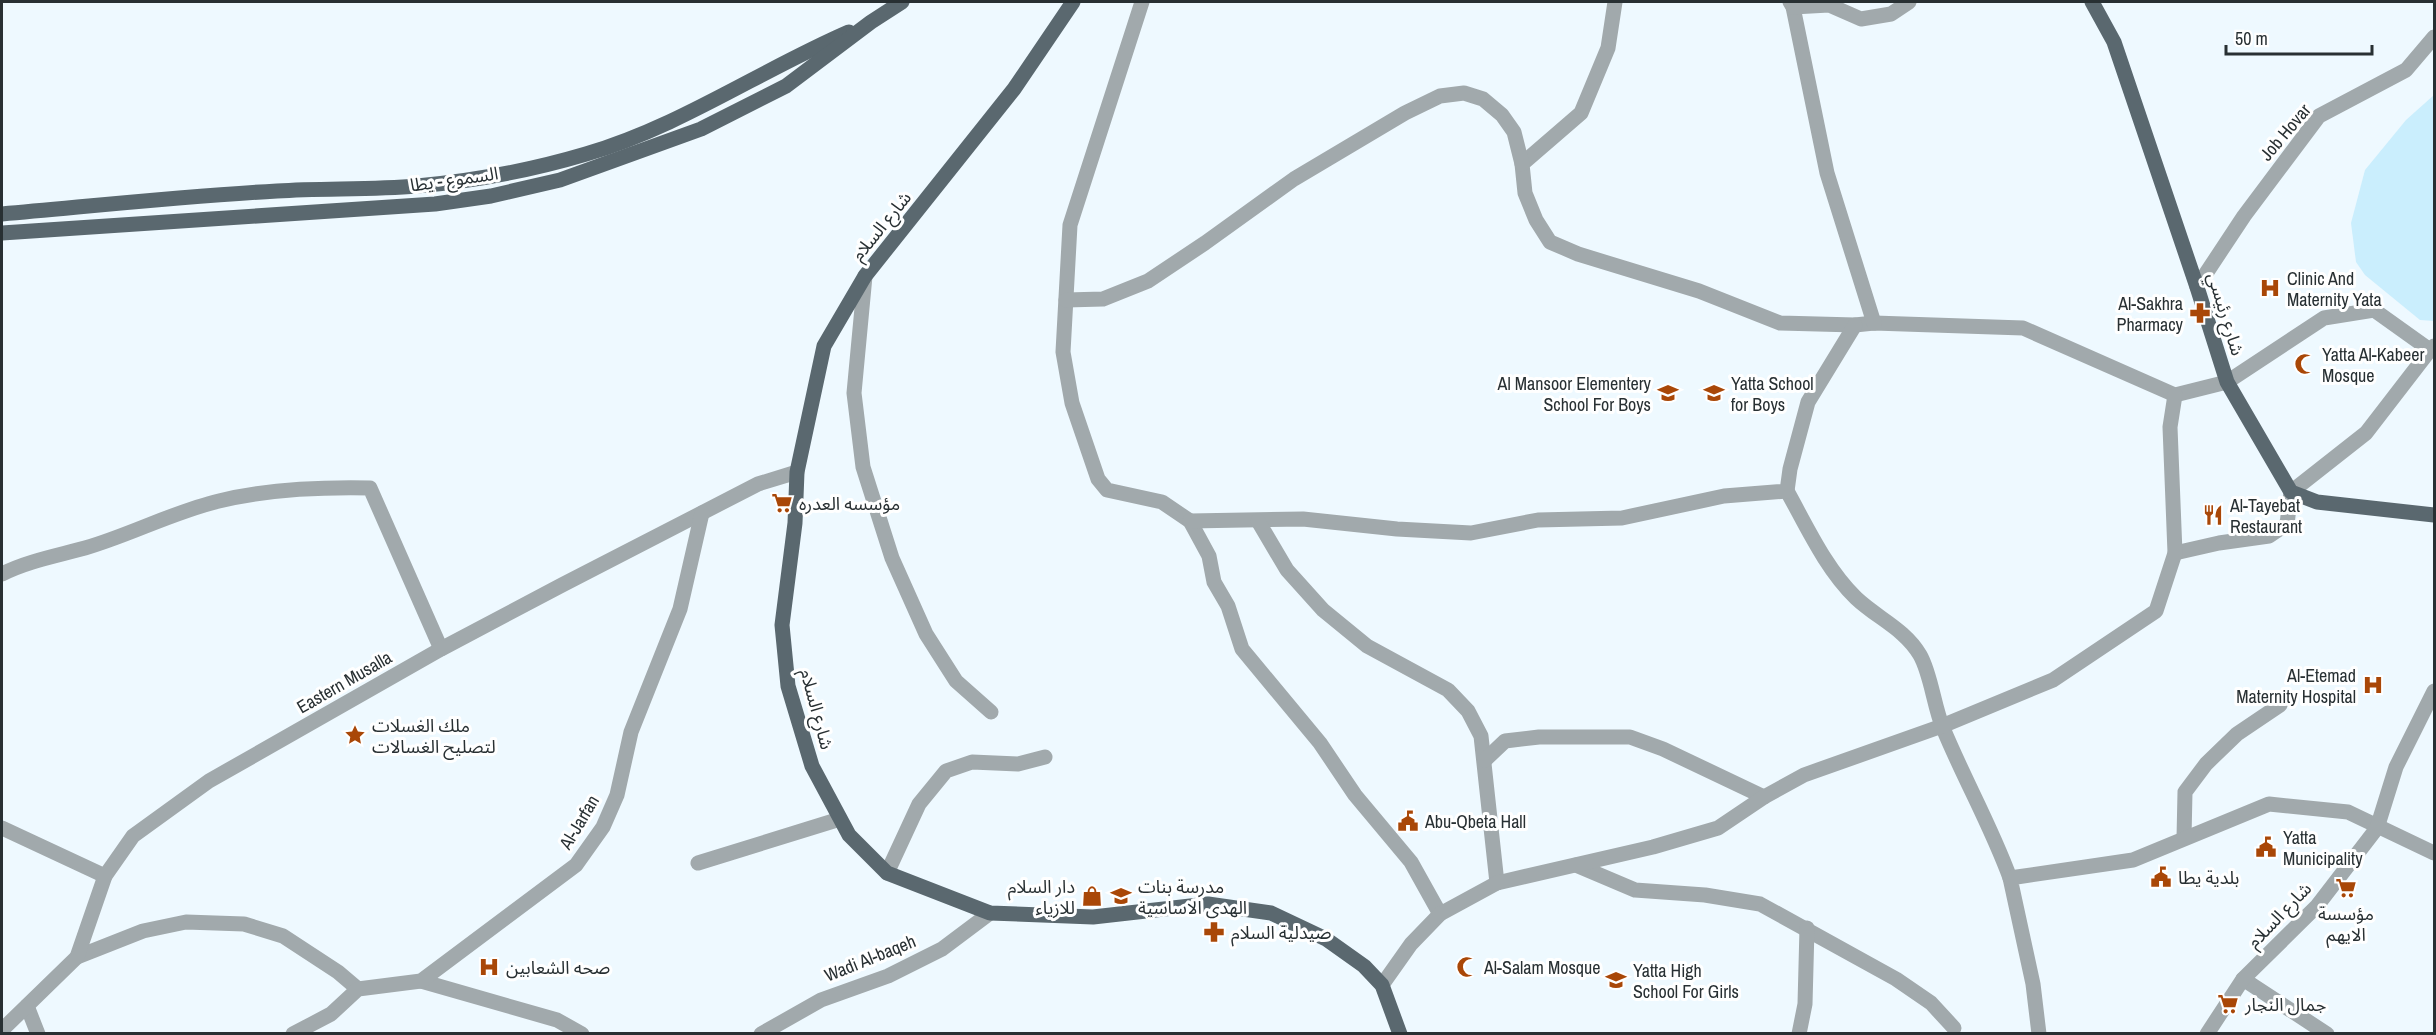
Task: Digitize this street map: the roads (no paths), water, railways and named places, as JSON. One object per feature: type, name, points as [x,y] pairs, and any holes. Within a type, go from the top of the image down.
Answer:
[{"type":"main road","name":"السموع - يطا","points":[[2,232],[435,204],[491,196],[560,180],[701,129],[786,86],[871,22],[902,2]]},
{"type":"main road","name":"شارع السلام","points":[[1073,2],[1014,89],[865,276],[824,346],[797,472],[795,523],[782,625],[788,686],[812,766],[849,835],[887,873],[990,913],[1093,917],[1208,904],[1271,913],[1326,939],[1364,966],[1382,985],[1400,1034]]},
{"type":"main road","name":"شارع رئيسي","points":[[2096,3],[2114,42],[2198,287],[2227,382],[2291,492]]},
{"type":"main road","name":"السموع - يطا","points":[[2,214],[277,190],[417,186],[504,175],[588,154],[656,128],[744,85],[807,50],[871,22]]},
{"type":"main road","points":[[2291,492],[2317,502],[2434,515]]},
{"type":"street","points":[[1142,2],[1098,132],[1070,225],[1063,352],[1072,403],[1098,479],[1107,490],[1162,502],[1190,521],[1209,556],[1214,582],[1228,606],[1242,649],[1320,743],[1355,795],[1411,862],[1440,914]]},
{"type":"street","points":[[1521,164],[1581,113],[1608,48],[1615,2]]},
{"type":"street","points":[[1874,323],[1827,173],[1791,4],[1829,5],[1861,19],[1891,14],[1908,2]]},
{"type":"street","name":"Job Hovar","points":[[2198,287],[2244,216],[2319,116],[2406,70],[2434,37]]},
{"type":"street","points":[[1066,300],[1103,299],[1148,281],[1294,179],[1405,113],[1440,96],[1464,93],[1483,99],[1502,115],[1514,132],[1525,193],[1536,220],[1550,242],[1578,254],[1699,291],[1780,323],[1855,325],[1874,323],[2023,328],[2175,395],[2227,382],[2324,318],[2374,310],[2432,348],[2366,433],[2291,492],[2288,524],[2269,536],[2219,543],[2175,553]]},
{"type":"street","points":[[865,276],[854,393],[863,466],[892,558],[926,634],[956,681],[991,712]]},
{"type":"street","points":[[1855,325],[1808,402],[1790,469],[1787,491],[1828,563],[1856,598],[1910,640],[1922,657],[1942,726],[1971,794],[1996,838],[2010,878],[2033,984],[2039,1034]]},
{"type":"street","points":[[1382,985],[1411,944],[1440,914],[1497,883],[1653,847],[1718,828],[1764,797],[1804,775],[1942,726],[2053,680],[2156,611],[2175,553],[2170,427],[2175,395]]},
{"type":"street","name":"Eastern Musalla","points":[[2,1030],[77,957],[105,876],[133,836],[210,781],[441,649],[758,484],[797,472]]},
{"type":"street","points":[[2,574],[31,562],[84,548],[218,501],[286,490],[370,488],[441,649]]},
{"type":"street","points":[[1190,521],[1303,519],[1397,529],[1470,533],[1538,520],[1622,518],[1724,496],[1787,491]]},
{"type":"street","name":"Al-Jarfan","points":[[358,989],[421,981],[576,865],[603,827],[619,788],[631,732],[680,609],[702,513]]},
{"type":"street","points":[[1258,521],[1287,570],[1323,610],[1366,646],[1435,682],[1459,700],[1476,723],[1485,760],[1497,883]]},
{"type":"street","name":"شارع السلام","points":[[2207,1034],[2243,979],[2317,906],[2377,828],[2396,768],[2434,691]]},
{"type":"street","points":[[2184,838],[2185,792],[2206,764],[2237,734],[2280,705]]},
{"type":"street","points":[[1485,760],[1505,741],[1539,736],[1630,737],[1663,749],[1764,797]]},
{"type":"street","points":[[887,873],[919,804],[946,771],[972,762],[1018,764],[1045,757]]},
{"type":"street","points":[[2010,878],[2133,860],[2269,804],[2348,812],[2377,828],[2434,853]]},
{"type":"street","points":[[698,863],[840,819]]},
{"type":"street","points":[[2,828],[105,876]]},
{"type":"street","points":[[1576,865],[1635,890],[1705,895],[1760,904],[1905,985],[1931,1003],[1954,1028]]},
{"type":"street","name":"Wadi Al-baqeh","points":[[761,1034],[821,1000],[888,976],[942,949],[990,913]]},
{"type":"street","points":[[77,957],[143,931],[186,922],[244,924],[283,936],[338,972],[358,989],[331,1014],[293,1034]]},
{"type":"street","points":[[1799,1034],[1805,1004],[1806,928]]},
{"type":"street","points":[[2243,979],[2327,1034]]},
{"type":"street","points":[[421,981],[557,1020],[582,1034]]},
{"type":"street","points":[[27,1006],[38,1034]]},
{"type":"place","name":"Clinic And Maternity Yata","points":[[2270,288]]},
{"type":"place","name":"Al-Sakhra Pharmacy","points":[[2200,313]]},
{"type":"place","name":"Yatta Al-Kabeer Mosque","points":[[2305,364]]},
{"type":"place","name":"Al Mansoor Elementery School For Boys","points":[[1668,393]]},
{"type":"place","name":"Yatta School for Boys","points":[[1714,393]]},
{"type":"place","name":"مؤسسه العدره","points":[[782,503]]},
{"type":"place","name":"Al-Tayebat Restaurant","points":[[2213,515]]},
{"type":"place","name":"Al-Etemad Maternity Hospital","points":[[2373,685]]},
{"type":"place","name":"ملك الغسلات لتصليح الغسالات","points":[[355,735]]},
{"type":"place","name":"Abu-Qbeta Hall","points":[[1408,821]]},
{"type":"place","name":"Yatta Municipality","points":[[2266,847]]},
{"type":"place","name":"بلدية يطا","points":[[2161,877]]},
{"type":"place","name":"مؤسسة الايهم","points":[[2346,888]]},
{"type":"place","name":"دار السلام للازياء","points":[[1092,896]]},
{"type":"place","name":"مدرسة بنات الهدى الاساسية","points":[[1121,896]]},
{"type":"place","name":"صيدلية السلام","points":[[1214,932]]},
{"type":"place","name":"صحه الشعابين","points":[[489,967]]},
{"type":"place","name":"Al-Salam Mosque","points":[[1467,967]]},
{"type":"place","name":"Yatta High School For Girls","points":[[1616,980]]},
{"type":"place","name":"جمال النجار","points":[[2228,1004]]}]
